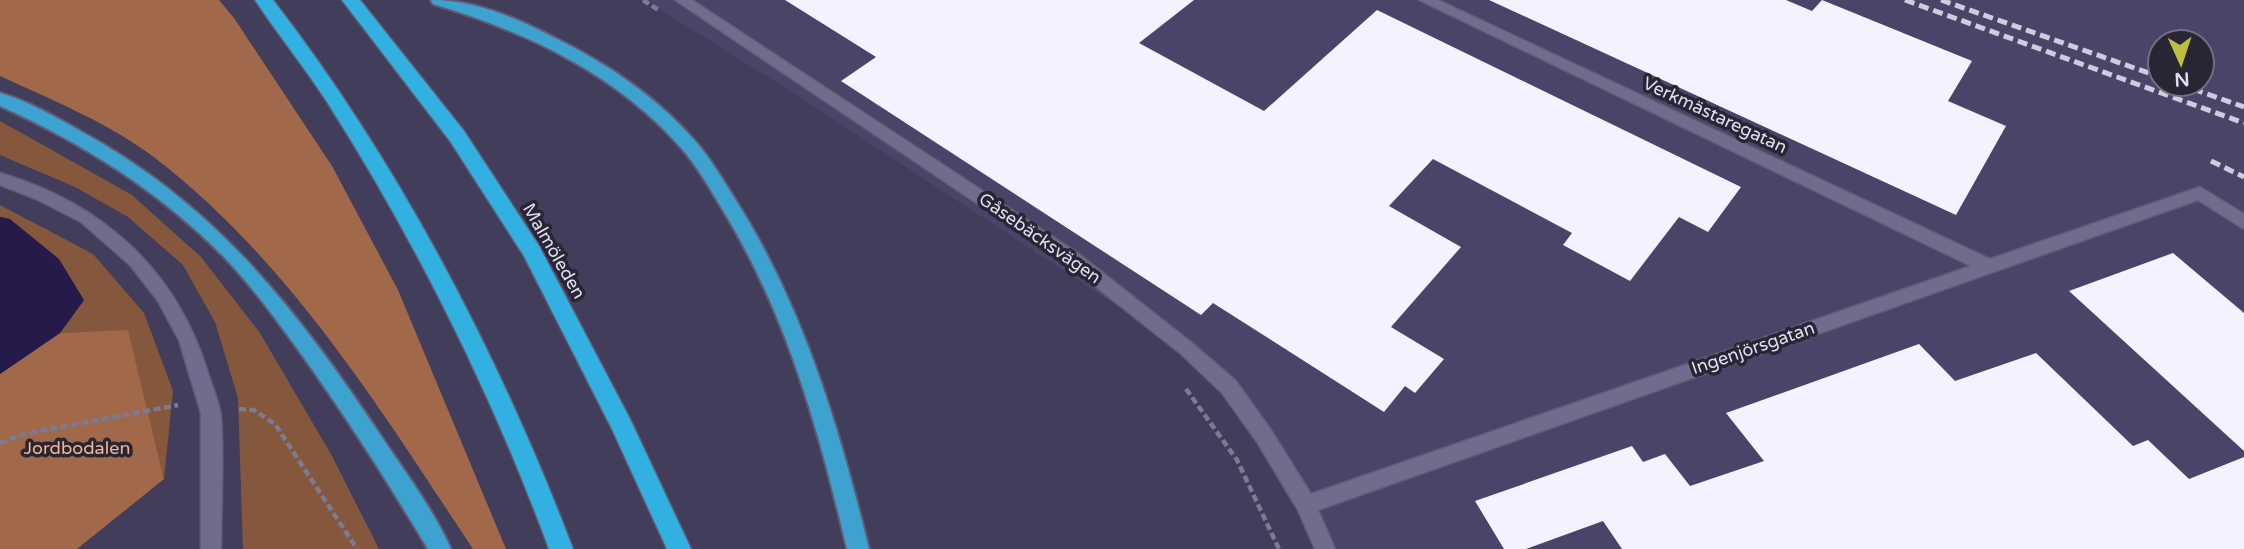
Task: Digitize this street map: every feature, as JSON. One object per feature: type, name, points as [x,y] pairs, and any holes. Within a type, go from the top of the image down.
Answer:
[{"type":"highway","points":[[264,0],[327,86],[382,171],[479,356],[561,549]]},
{"type":"highway","name":"Malmöleden","points":[[351,0],[457,135],[532,252],[622,426],[679,549]]},
{"type":"highway","points":[[439,0],[485,13],[551,39],[600,69],[647,104],[687,143],[745,227],[783,304],[813,385],[858,549]]},
{"type":"highway","points":[[0,99],[68,130],[122,163],[177,204],[222,244],[264,291],[318,361],[397,476],[440,549]]},
{"type":"street","name":"Gåsebäcksvägen","points":[[682,0],[1073,258],[1186,348],[1229,387],[1264,436],[1306,505],[1325,549]]},
{"type":"street","name":"Verkmästaregatan","points":[[1426,0],[1988,265]]},
{"type":"street","points":[[0,179],[42,195],[87,218],[136,260],[164,296],[188,338],[209,406],[211,549]]},
{"type":"street","name":"Ingenjörsgatan","points":[[1306,505],[2200,193],[2244,223]]},
{"type":"path","points":[[643,0],[666,15]]},
{"type":"path","points":[[1182,383],[1237,460],[1279,549]]},
{"type":"path","points":[[0,443],[24,434],[209,406],[247,408],[263,414],[282,435],[357,549]]},
{"type":"shaded area","points":[[645,0],[2244,0],[2244,549],[1330,549],[1236,384],[781,85]]},
{"type":"shaded area","points":[[0,121],[132,195],[201,257],[260,333],[332,456],[379,549],[243,549],[238,398],[215,322],[183,265],[128,217],[75,187],[0,155]]},
{"type":"shaded area","points":[[0,205],[93,254],[144,313],[173,391],[164,479],[128,331],[60,333],[84,300],[10,219],[0,217]]},
{"type":"shaded area","points":[[0,217],[10,219],[59,259],[84,300],[60,333],[0,374]]},
{"type":"green space","points":[[0,0],[219,0],[234,18],[332,166],[398,290],[506,549],[473,549],[330,340],[249,243],[204,199],[155,158],[119,134],[0,76]]},
{"type":"green space","name":"Jordbodalen","points":[[128,330],[164,479],[77,549],[0,549],[0,374],[60,333]]},
{"type":"building","points":[[785,0],[1194,0],[1139,43],[1264,111],[1377,10],[1741,187],[1708,232],[1679,217],[1630,281],[1563,245],[1572,233],[1433,159],[1389,206],[1461,247],[1391,327],[1444,359],[1415,393],[1405,386],[1384,412],[1213,303],[1201,315],[841,81],[876,57]]},
{"type":"building","points":[[1489,0],[1786,0],[1812,11],[1822,0],[1972,61],[1948,101],[2006,126],[1956,215]]},
{"type":"building","points":[[2173,253],[2244,313],[2244,451],[2069,291]]},
{"type":"building","points":[[1919,344],[1955,381],[2036,353],[2133,446],[2148,440],[2189,479],[2244,457],[2244,549],[1622,549],[1603,521],[1526,549],[1504,549],[1475,501],[1632,446],[1643,462],[1665,454],[1690,486],[1764,461],[1726,413]]},
{"type":"railway","points":[[1905,0],[2244,123]]},
{"type":"railway","points":[[1941,0],[2146,72]]},
{"type":"railway","points":[[2216,97],[2244,107]]},
{"type":"railway","points":[[2211,161],[2244,177]]}]
